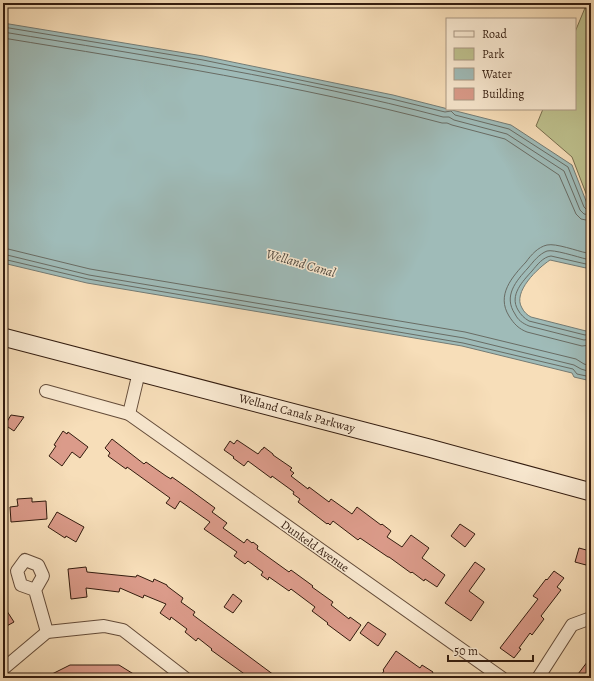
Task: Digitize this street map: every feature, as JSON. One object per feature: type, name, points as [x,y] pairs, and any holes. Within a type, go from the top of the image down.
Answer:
[{"type":"main road","name":"Welland Canals Parkway","points":[[3,337],[429,448],[591,492]]},
{"type":"street","points":[[128,414],[139,372]]},
{"type":"street","name":"Dunkeld Avenue","points":[[46,391],[128,414],[502,678]]},
{"type":"street","points":[[35,590],[47,632]]},
{"type":"street","points":[[538,678],[572,625],[591,618]]},
{"type":"street","points":[[3,669],[47,632],[104,626],[123,630],[185,678]]},
{"type":"green space","points":[[587,3],[591,3],[591,196],[587,196],[572,157],[536,126],[543,110],[576,110],[576,30]]},
{"type":"water","name":"Welland Canal","points":[[3,23],[203,56],[393,95],[446,108],[446,110],[452,110],[511,125],[572,165],[588,206],[591,206],[591,268],[550,260],[533,274],[523,288],[520,295],[520,302],[524,311],[531,317],[591,331],[591,381],[574,377],[572,373],[462,346],[87,283],[3,263]]},
{"type":"building","points":[[11,415],[24,417],[14,431],[5,425]]},
{"type":"building","points":[[63,431],[67,434],[68,432],[88,447],[80,458],[72,452],[62,466],[49,456],[56,446],[54,445]]},
{"type":"building","points":[[112,439],[144,464],[146,462],[171,479],[172,477],[215,508],[212,512],[227,523],[223,528],[244,543],[247,539],[252,543],[253,542],[258,546],[257,549],[289,572],[291,570],[313,586],[312,587],[333,602],[331,605],[349,619],[350,617],[361,625],[350,641],[312,611],[315,607],[291,589],[289,591],[269,577],[268,580],[261,575],[263,572],[248,561],[245,564],[234,556],[237,552],[204,529],[210,522],[180,501],[175,509],[166,503],[170,498],[127,467],[126,469],[108,456],[110,453],[105,448]]},
{"type":"building","points":[[237,440],[258,454],[264,447],[292,468],[290,470],[294,473],[291,476],[329,502],[331,499],[352,514],[357,507],[391,531],[387,537],[402,547],[411,535],[429,548],[422,558],[445,575],[437,587],[425,579],[424,581],[412,572],[411,573],[360,538],[358,540],[333,521],[330,525],[328,523],[327,524],[298,502],[300,499],[293,494],[294,492],[272,476],[271,478],[248,461],[244,466],[233,458],[234,457],[224,450],[230,441],[234,444]]},
{"type":"building","points":[[32,498],[32,502],[46,501],[47,519],[11,522],[10,507],[18,506],[17,499]]},
{"type":"building","points":[[57,512],[84,527],[76,542],[66,536],[65,538],[48,527]]},
{"type":"building","points":[[460,524],[475,534],[465,547],[451,536]]},
{"type":"building","points":[[579,548],[590,551],[586,565],[575,562]]},
{"type":"building","points":[[475,562],[485,569],[469,591],[484,602],[471,621],[445,603]]},
{"type":"building","points":[[86,567],[87,572],[136,577],[137,575],[153,582],[154,579],[167,585],[183,598],[181,602],[195,612],[193,615],[278,678],[250,678],[211,650],[212,649],[198,638],[196,641],[185,632],[187,629],[171,617],[170,620],[160,613],[166,604],[144,595],[143,598],[120,588],[119,592],[86,588],[87,597],[71,599],[68,569]]},
{"type":"building","points":[[554,571],[564,578],[557,587],[561,590],[541,616],[544,619],[532,635],[530,633],[514,658],[500,648],[538,599],[533,596]]},
{"type":"building","points":[[233,594],[242,601],[233,613],[224,607]]},
{"type":"building","points":[[3,605],[14,622],[3,628]]},
{"type":"building","points":[[368,622],[386,634],[378,646],[360,633]]},
{"type":"building","points":[[396,651],[420,668],[422,665],[433,672],[431,676],[434,678],[379,678]]},
{"type":"building","points":[[591,657],[591,678],[575,678]]},
{"type":"building","points":[[70,665],[119,665],[140,678],[44,678]]}]
